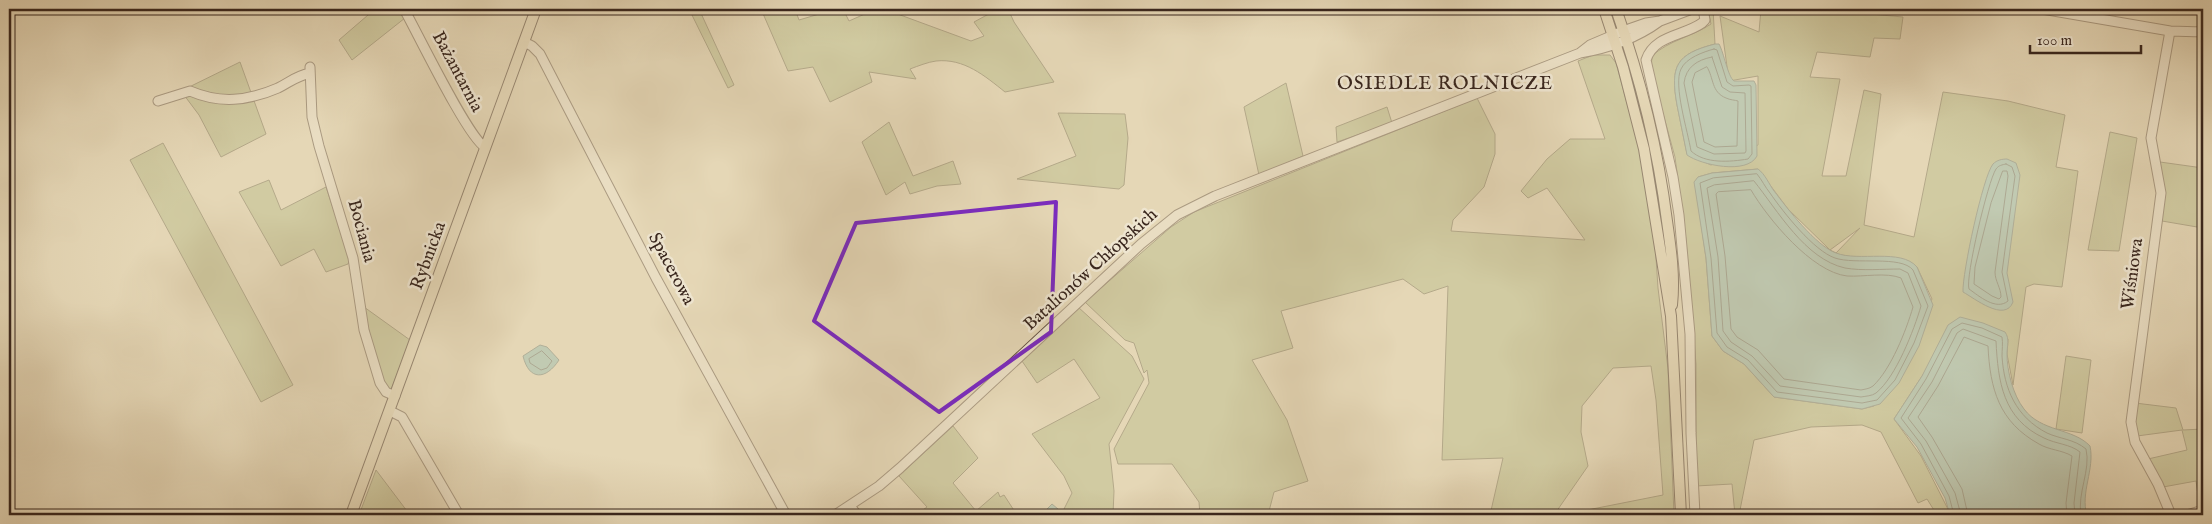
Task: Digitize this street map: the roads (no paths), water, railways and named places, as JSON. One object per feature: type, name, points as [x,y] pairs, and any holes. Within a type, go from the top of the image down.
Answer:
[{"type":"main road","name":"Rybnicka","points":[[351,515],[536,9]]},
{"type":"main road","points":[[1604,9],[1615,39],[1644,149],[1671,316]]},
{"type":"main road","points":[[1616,9],[1648,116],[1663,193],[1673,282],[1671,316],[1681,515]]},
{"type":"street","name":"Bażantarnia","points":[[404,9],[466,125],[477,141],[485,147]]},
{"type":"street","name":"Batalionów Chłopskich","points":[[835,515],[879,486],[907,462],[1141,244],[1177,216],[1215,196],[1580,53],[1590,45],[1649,30],[1660,21],[1692,9]]},
{"type":"street","points":[[1694,515],[1690,334],[1678,215],[1672,169],[1646,60],[1650,51],[1658,43],[1702,23],[1705,20],[1703,9]]},
{"type":"street","points":[[2042,9],[2170,30],[2203,32]]},
{"type":"street","name":"Wiśniowa","points":[[2170,30],[2151,138],[2161,193],[2131,422],[2137,448],[2158,484],[2171,515]]},
{"type":"street","name":"Spacerowa","points":[[524,42],[532,46],[540,54],[656,278],[786,515]]},
{"type":"street","name":"Bociania","points":[[158,101],[190,91],[223,101],[240,99],[280,87],[296,76],[310,70],[312,117],[353,258],[364,330],[380,383],[386,392],[395,396]]},
{"type":"street","points":[[390,411],[402,417],[459,515]]},
{"type":"street","points":[[850,506],[856,515]]},
{"type":"street","points":[[2187,515],[2203,510]]},
{"type":"water","points":[[1719,44],[1734,81],[1754,81],[1756,85],[1757,156],[1752,162],[1734,167],[1713,165],[1687,155],[1675,92],[1674,80],[1676,71],[1684,57],[1692,52]]},
{"type":"water","points":[[2007,159],[2016,163],[2020,175],[2007,273],[2013,302],[2009,308],[1997,310],[1963,292],[1969,247],[1984,187],[1993,164]]},
{"type":"water","points":[[1758,169],[1802,226],[1828,249],[1845,255],[1901,258],[1910,261],[1917,267],[1933,305],[1919,346],[1899,383],[1880,404],[1862,409],[1774,397],[1744,364],[1723,351],[1712,336],[1706,258],[1694,182],[1698,177],[1712,173]]},
{"type":"water","points":[[1960,317],[1983,323],[2005,332],[2008,340],[2007,361],[2009,375],[2017,397],[2024,409],[2039,422],[2075,436],[2090,446],[2091,463],[2085,498],[2087,515],[1950,515],[1945,498],[1917,447],[1894,419],[1922,376],[1948,325]]},
{"type":"water","points":[[540,345],[547,347],[559,360],[549,371],[538,375],[529,370],[523,356]]},
{"type":"water","points":[[1052,504],[1061,515],[1041,515]]},
{"type":"district","name":"OSIEDLE ROLNICZE","points":[[1445,84]]}]
